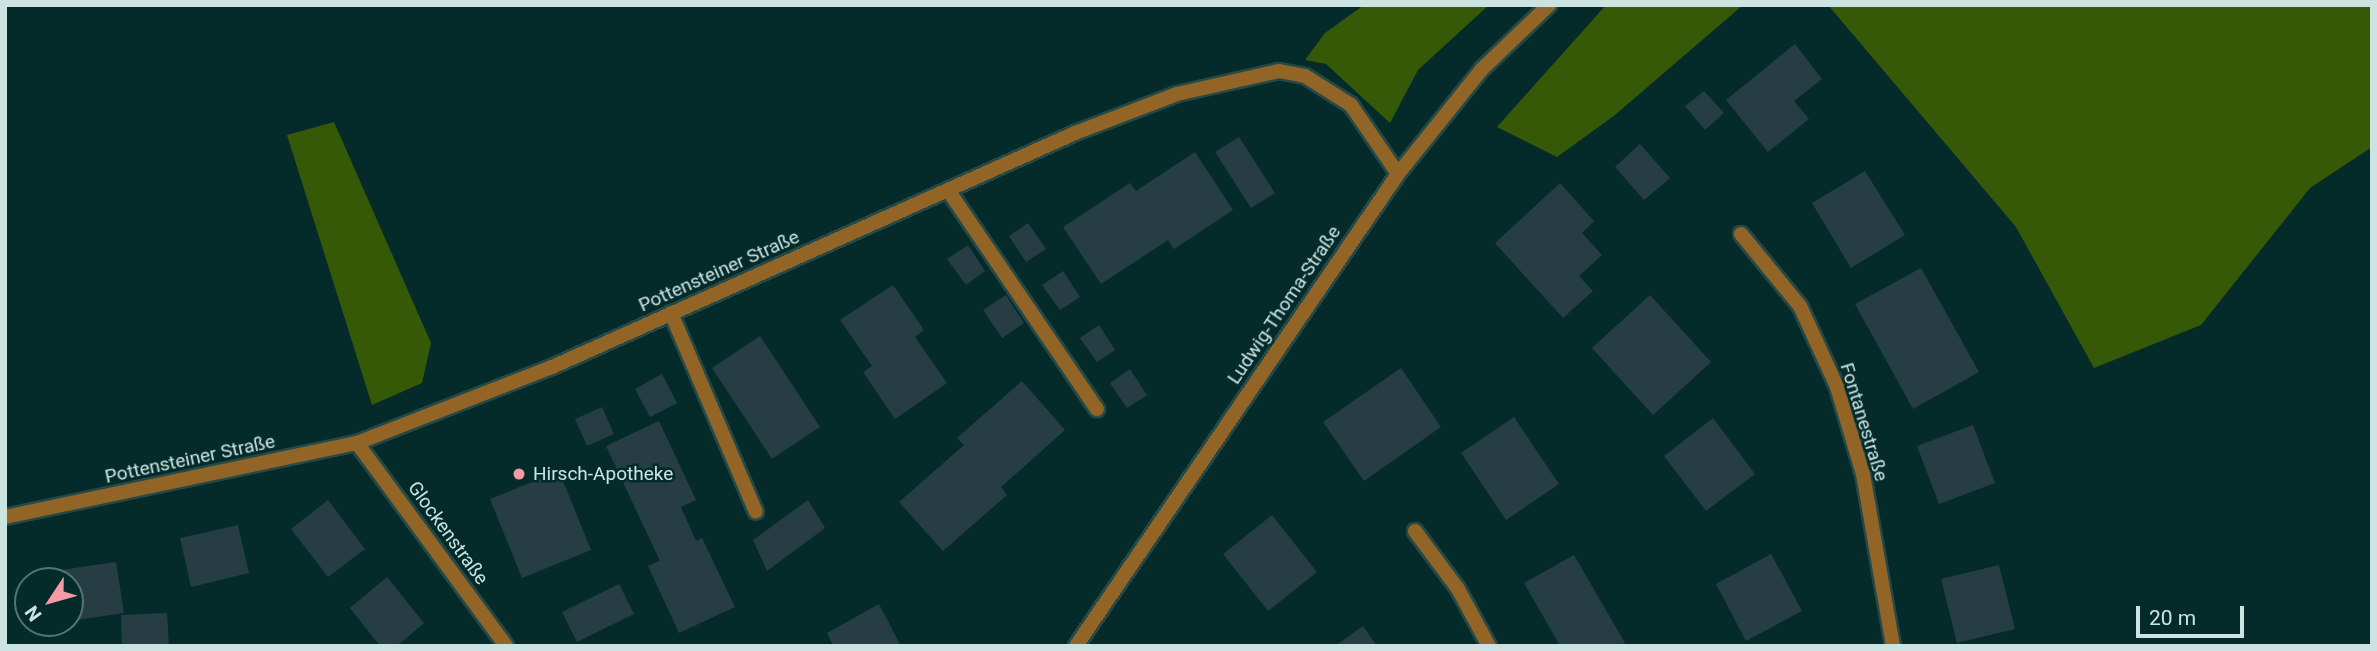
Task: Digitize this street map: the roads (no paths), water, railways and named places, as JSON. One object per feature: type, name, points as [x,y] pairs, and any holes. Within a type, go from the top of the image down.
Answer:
[{"type":"street","name":"Ludwig-Thoma-Straße","points":[[1076,646],[1398,174],[1482,69],[1549,5]]},
{"type":"street","name":"Pottensteiner Straße","points":[[5,517],[357,443],[552,367],[948,190],[1177,94],[1279,71],[1305,76],[1351,105],[1398,174]]},
{"type":"street","points":[[948,190],[1097,409]]},
{"type":"street","name":"Fontanestraße","points":[[1741,234],[1800,306],[1837,387],[1863,474],[1893,646]]},
{"type":"street","points":[[671,313],[757,512]]},
{"type":"street","name":"Glockenstraße","points":[[357,443],[506,646]]},
{"type":"street","points":[[1415,531],[1458,589],[1489,646]]},
{"type":"place","name":"Hirsch-Apotheke","points":[[519,474]]}]
